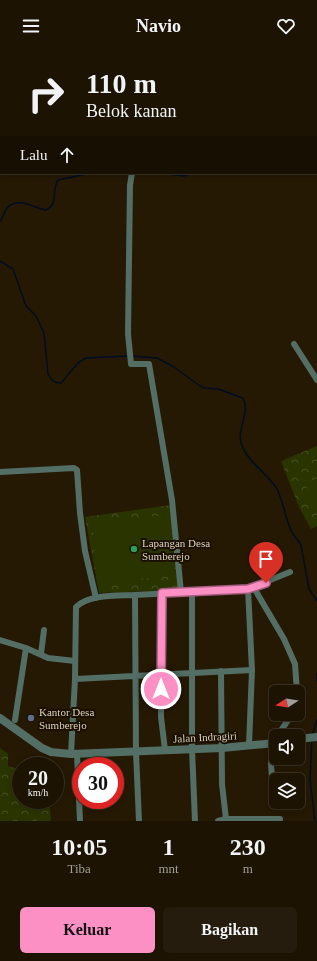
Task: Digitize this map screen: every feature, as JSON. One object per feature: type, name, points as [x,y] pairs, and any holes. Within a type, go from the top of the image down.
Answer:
[{"type":"street","points":[[132,174],[130,185],[130,361],[132,365],[149,364],[172,500],[181,592]]},
{"type":"street","points":[[294,344],[317,380]]},
{"type":"street","points":[[0,472],[74,468],[77,470],[84,544],[96,598]]},
{"type":"street","points":[[80,821],[74,754],[76,607],[79,604],[96,598],[251,589],[290,572]]},
{"type":"street","points":[[249,745],[252,670],[251,589]]},
{"type":"street","points":[[251,589],[284,639],[295,664],[296,685]]},
{"type":"street","points":[[192,592],[192,749],[195,821]]},
{"type":"street","points":[[162,593],[161,717],[166,750]]},
{"type":"street","points":[[135,595],[137,677],[136,752],[139,821]]},
{"type":"street","points":[[41,654],[44,630]]},
{"type":"street","points":[[0,640],[26,648],[48,658],[75,660]]},
{"type":"street","points":[[15,720],[26,648]]},
{"type":"street","points":[[75,679],[252,670]]},
{"type":"street","points":[[221,671],[222,784],[226,819]]},
{"type":"street","name":"Jalan Indragiri","points":[[0,718],[42,748],[51,752],[74,754],[136,752],[222,748],[269,743]]},
{"type":"street","points":[[305,738],[317,737]]},
{"type":"street","points":[[218,821],[226,819],[280,819]]},
{"type":"green space","points":[[317,446],[317,526],[311,529],[299,507],[281,461]]},
{"type":"green space","points":[[317,478],[317,509],[305,484]]},
{"type":"green space","name":"Lapangan Desa Sumberejo","points":[[171,505],[178,590],[99,593],[85,517]]},
{"type":"green space","name":"Lapangan Desa Sumberejo","points":[[170,515],[175,576],[97,582],[92,521]]},
{"type":"green space","points":[[0,748],[8,754],[8,766],[12,767],[12,809],[50,809],[51,821],[0,821]]},
{"type":"waterway","points":[[0,222],[7,208],[16,203],[26,204],[46,210],[54,201],[55,188],[58,180],[86,174]]},
{"type":"waterway","points":[[167,174],[184,176],[189,174]]},
{"type":"waterway","points":[[0,261],[13,269],[26,306],[36,316],[44,333],[48,374],[53,381],[61,383],[78,363],[86,358],[128,356]]},
{"type":"waterway","points":[[132,356],[157,358],[174,367],[200,386],[218,389],[243,398],[245,410],[240,434],[242,446],[249,458],[277,489],[292,532],[301,545],[309,589],[317,601]]},
{"type":"waterway","points":[[317,673],[317,681]]},
{"type":"waterway","points":[[312,736],[317,720]]},
{"type":"waterway","points":[[312,741],[310,779],[315,821]]},
{"type":"place","name":"Lapangan Desa Sumberejo","points":[[134,549]]},
{"type":"place","name":"Kantor Desa Sumberejo","points":[[31,718]]},
{"type":"route","points":[[161,689],[162,593],[248,589],[266,583]]}]
